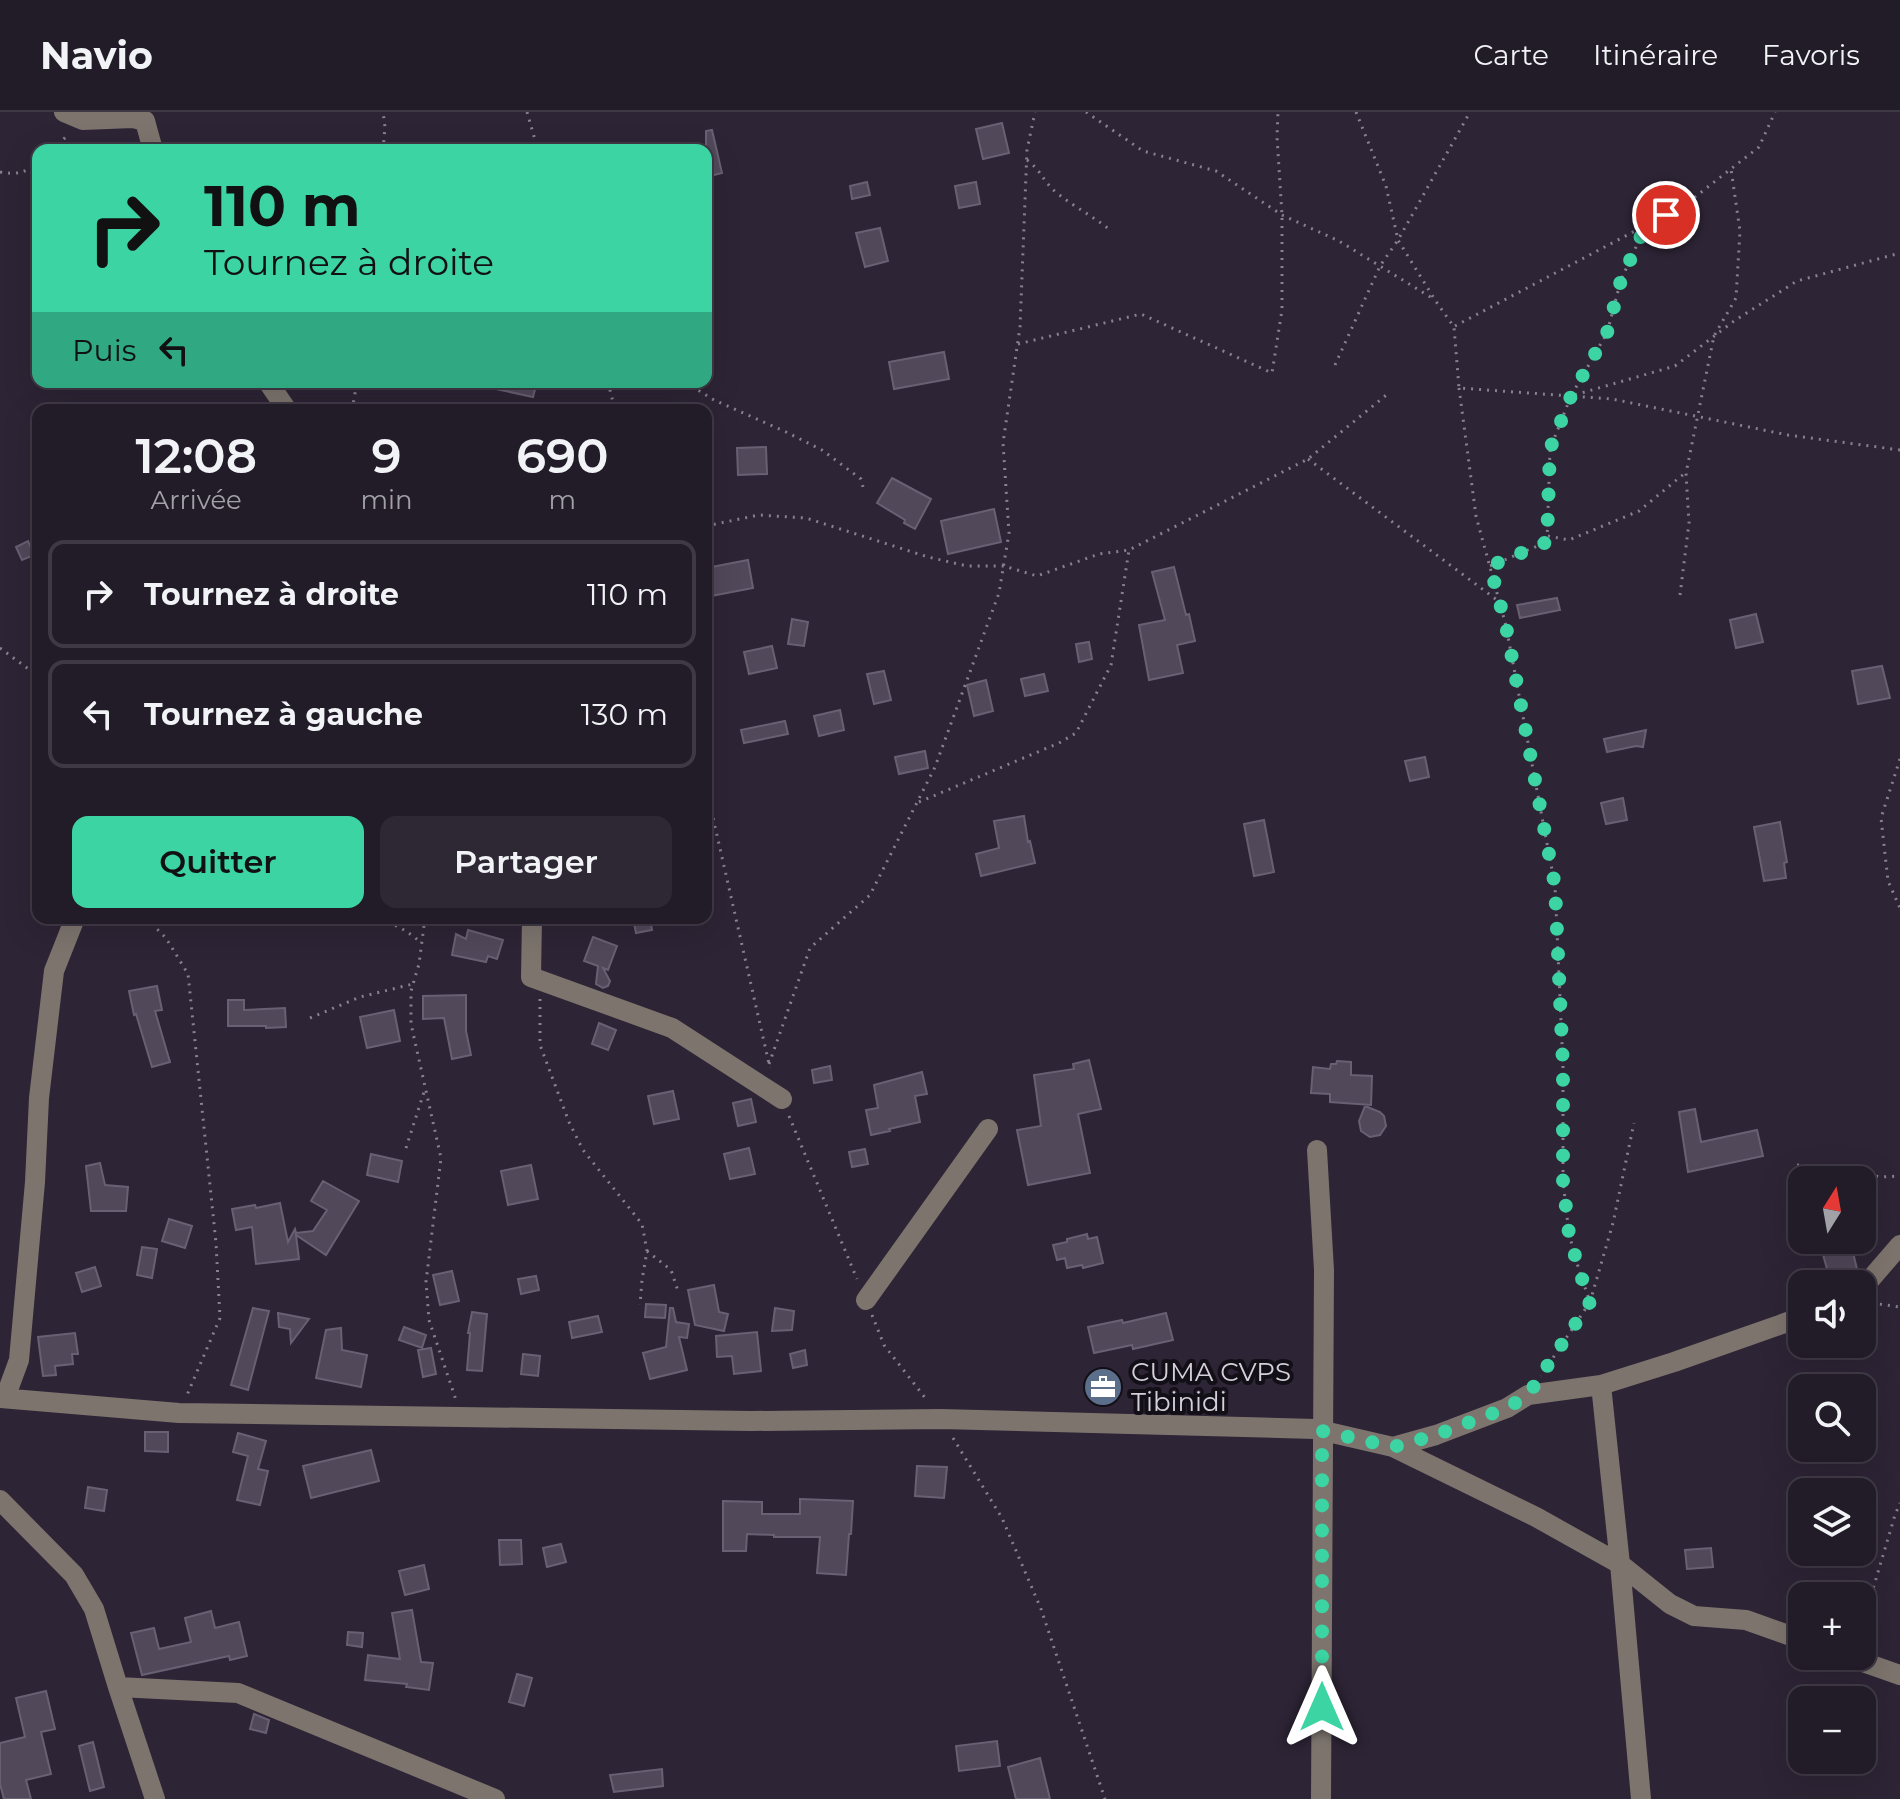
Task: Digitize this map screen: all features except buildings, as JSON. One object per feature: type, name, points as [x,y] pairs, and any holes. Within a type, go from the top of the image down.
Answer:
[{"type":"street","points":[[64,112],[83,120],[133,118],[145,121],[151,144]]},
{"type":"street","points":[[73,924],[54,971],[39,1098],[35,1182],[19,1360],[3,1398],[179,1413],[751,1421],[941,1419],[1315,1429],[1393,1447],[1536,1517],[1620,1564],[1670,1604],[1694,1616],[1746,1620],[1788,1635]]},
{"type":"street","points":[[532,924],[531,977],[672,1028],[782,1099]]},
{"type":"street","points":[[866,1300],[988,1129]]},
{"type":"street","points":[[1317,1150],[1324,1270],[1321,1799]]},
{"type":"street","points":[[1876,1273],[1900,1245]]},
{"type":"street","points":[[1393,1447],[1450,1430],[1507,1408],[1528,1395],[1601,1385],[1788,1322]]},
{"type":"street","points":[[1601,1385],[1641,1799]]},
{"type":"street","points":[[0,1500],[74,1575],[94,1609],[155,1799]]},
{"type":"street","points":[[1876,1667],[1900,1675]]},
{"type":"street","points":[[118,1687],[238,1693],[495,1799]]},
{"type":"path","points":[[383,112],[384,144]]},
{"type":"path","points":[[527,112],[536,144]]},
{"type":"path","points":[[769,1064],[810,948],[870,895],[935,767],[999,593],[1009,533],[1003,443],[1020,327],[1027,160],[1035,112]]},
{"type":"path","points":[[1086,112],[1143,151],[1216,171],[1282,215],[1339,241],[1435,300]]},
{"type":"path","points":[[1017,344],[1141,314],[1272,373],[1282,310],[1278,112]]},
{"type":"path","points":[[1356,112],[1386,186],[1398,240],[1454,327],[1476,516],[1506,626],[1555,886],[1563,1066],[1563,1181],[1569,1234],[1590,1302]]},
{"type":"path","points":[[1335,365],[1380,266],[1398,240],[1470,112]]},
{"type":"path","points":[[1454,327],[1686,204],[1759,147],[1775,112]]},
{"type":"path","points":[[1027,160],[1039,169],[1055,191],[1110,230]]},
{"type":"path","points":[[0,172],[14,175],[32,167]]},
{"type":"path","points":[[1680,595],[1689,523],[1686,473],[1714,336],[1736,298],[1740,231],[1731,169]]},
{"type":"path","points":[[1490,566],[1547,542],[1550,449],[1571,396],[1607,333],[1621,280],[1646,225]]},
{"type":"path","points":[[1571,396],[1675,366],[1797,281],[1900,253]]},
{"type":"path","points":[[695,388],[822,450],[861,479],[863,487]]},
{"type":"path","points":[[1459,388],[1612,399],[1788,435],[1900,450]]},
{"type":"path","points":[[712,525],[759,515],[806,518],[928,557],[967,566],[1004,566],[1037,576],[1099,554],[1129,550],[1308,459],[1390,392]]},
{"type":"path","points":[[1308,459],[1499,601]]},
{"type":"path","points":[[1548,536],[1569,540],[1639,511],[1686,473]]},
{"type":"path","points":[[917,802],[1059,743],[1076,733],[1111,665],[1129,550]]},
{"type":"path","points":[[0,648],[32,672]]},
{"type":"path","points":[[1900,759],[1881,818],[1888,881],[1900,908]]},
{"type":"path","points":[[152,924],[166,938],[188,974],[216,1243],[220,1318],[179,1413]]},
{"type":"path","points":[[393,924],[422,943]]},
{"type":"path","points":[[424,924],[419,964],[411,991],[411,1024],[441,1158],[426,1282],[429,1320],[461,1417]]},
{"type":"path","points":[[539,980],[540,1045],[569,1122],[583,1150],[642,1224],[647,1251],[640,1305]]},
{"type":"path","points":[[310,1018],[360,997],[413,984]]},
{"type":"path","points":[[406,1148],[425,1088]]},
{"type":"path","points":[[1528,1395],[1590,1302],[1613,1223],[1634,1123]]},
{"type":"path","points":[[1797,1165],[1881,1177],[1900,1176]]},
{"type":"path","points":[[647,1251],[671,1270],[679,1294]]},
{"type":"path","points":[[1876,1303],[1900,1307]]},
{"type":"path","points":[[1875,1582],[1900,1503]]},
{"type":"place","name":"CUMA CVPS Tibinidi","points":[[1103,1387]]},
{"type":"route","points":[[1322,1707],[1322,1431],[1393,1447],[1436,1435],[1507,1408],[1528,1395],[1590,1302],[1569,1234],[1563,1181],[1563,1066],[1555,886],[1506,626],[1490,566],[1547,542],[1550,449],[1571,396],[1607,333],[1621,280],[1646,225],[1666,215]]}]
